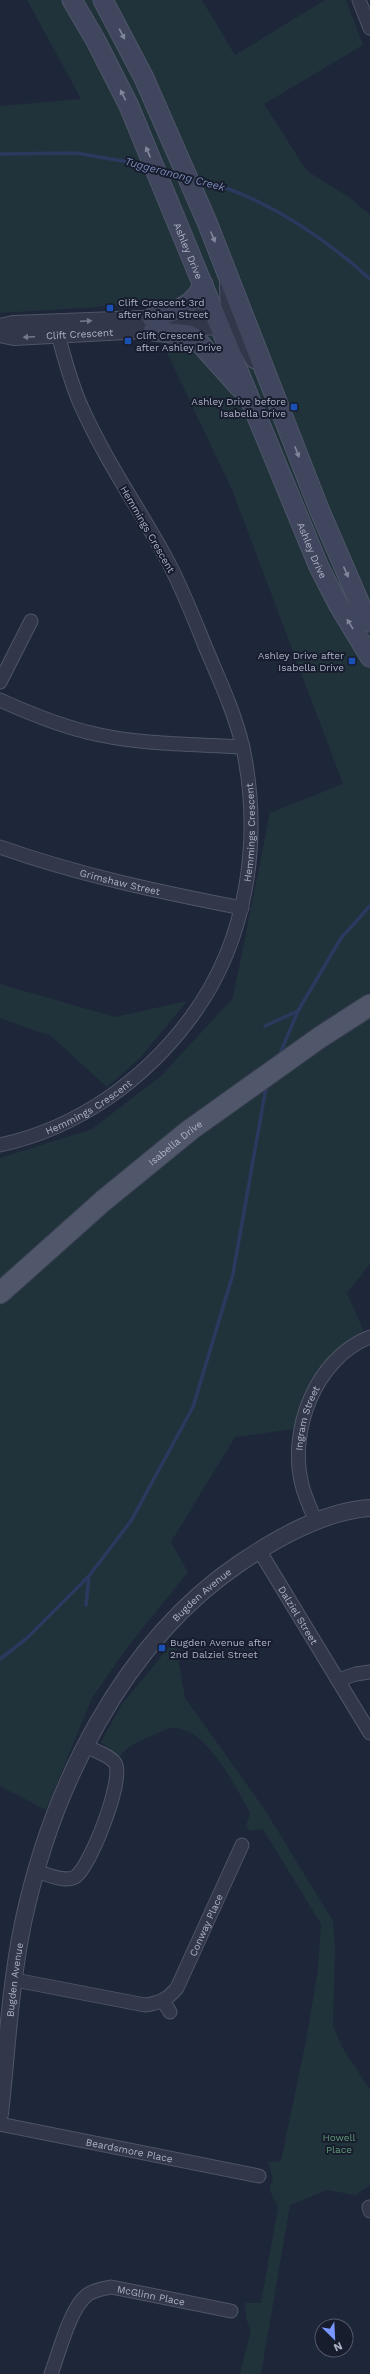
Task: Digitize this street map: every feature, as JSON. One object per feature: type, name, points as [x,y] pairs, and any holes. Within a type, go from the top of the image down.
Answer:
[{"type":"main road","name":"Ashley Drive","points":[[72,0],[96,40],[139,130],[169,199],[203,284],[220,321],[249,398],[319,567],[338,604],[370,657]]},
{"type":"main road","points":[[102,0],[144,78],[200,207],[280,405],[340,560],[370,622]]},
{"type":"main road","points":[[152,325],[192,302],[200,294],[203,284]]},
{"type":"main road","points":[[152,325],[189,335],[196,340],[249,398]]},
{"type":"main road","name":"Isabella Drive","points":[[0,1293],[61,1237],[140,1170],[236,1096],[319,1038],[368,1008]]},
{"type":"street","points":[[359,0],[370,28]]},
{"type":"street","points":[[226,269],[230,302],[220,321],[235,327],[280,405]]},
{"type":"street","name":"Clift Crescent","points":[[0,334],[14,337],[56,329],[220,321]]},
{"type":"street","name":"Clift Crescent","points":[[0,327],[13,324],[56,329]]},
{"type":"street","name":"Hemmings Crescent","points":[[0,1145],[35,1136],[70,1120],[120,1090],[155,1060],[168,1046],[199,1006],[212,985],[231,943],[242,908],[249,869],[251,829],[250,798],[243,746],[228,702],[182,589],[166,557],[93,432],[81,406],[56,329]]},
{"type":"street","points":[[0,682],[31,621]]},
{"type":"street","points":[[0,700],[37,716],[100,735],[143,742],[243,746]]},
{"type":"street","name":"Grimshaw Street","points":[[0,847],[88,875],[154,891],[242,908]]},
{"type":"street","name":"Ingram Street","points":[[316,1522],[302,1484],[300,1471],[299,1445],[308,1407],[323,1375],[338,1358],[370,1337]]},
{"type":"street","name":"Bugden Avenue","points":[[0,2114],[4,2053],[23,1924],[36,1871],[58,1806],[86,1746],[136,1666],[166,1628],[194,1599],[226,1573],[259,1550],[316,1522],[341,1514],[370,1508]]},
{"type":"street","name":"Dalziel Street","points":[[259,1550],[370,1733]]},
{"type":"street","points":[[338,1680],[356,1674],[370,1672]]},
{"type":"street","points":[[36,1871],[61,1878],[75,1876],[83,1869],[98,1839],[114,1791],[118,1770],[116,1764],[110,1758],[86,1746]]},
{"type":"street","name":"Conway Place","points":[[163,2001],[177,1988],[242,1845]]},
{"type":"street","points":[[15,1980],[139,2004],[158,2003],[163,2001],[170,2012]]},
{"type":"street","name":"Beardsmore Place","points":[[0,2124],[259,2176]]},
{"type":"street","name":"McGlinn Place","points":[[51,2374],[78,2306],[86,2296],[98,2289],[111,2287],[232,2311]]},
{"type":"green space","points":[[27,0],[202,0],[235,55],[325,0],[346,0],[363,45],[264,104],[307,171],[349,197],[370,215],[370,1264],[347,1293],[366,1336],[305,1396],[295,1429],[235,1437],[171,1542],[188,1572],[129,1645],[92,1698],[46,1810],[0,1786],[0,1158],[92,1129],[161,1076],[233,998],[270,813],[343,784],[233,492],[144,304],[0,313],[0,106],[81,99]]},
{"type":"green space","points":[[0,984],[115,1017],[187,1001],[140,1058],[107,1087],[51,1036],[0,1018]]},
{"type":"green space","name":"Howell Place","points":[[175,1640],[185,1698],[263,1807],[333,1921],[335,1949],[333,2026],[342,2047],[370,2090],[370,2185],[355,2195],[327,2190],[290,2205],[261,2374],[240,2374],[251,2330],[246,2319],[245,2303],[261,2303],[278,2207],[269,2189],[273,2179],[268,2162],[281,2161],[307,2036],[318,1969],[321,1924],[263,1829],[250,1831],[246,1826],[250,1813],[244,1802],[219,1761],[209,1748],[197,1737],[185,1730],[173,1728],[168,1729],[134,1744],[119,1757],[101,1742],[122,1704]]},
{"type":"waterway","name":"Tuggeranong Creek","points":[[0,154],[76,153],[146,165]]},
{"type":"waterway","name":"Tuggeranong Creek","points":[[162,169],[179,174]]},
{"type":"waterway","name":"Tuggeranong Creek","points":[[194,178],[219,185],[266,205],[310,231],[351,262],[370,279]]},
{"type":"waterway","points":[[279,1056],[298,1011],[341,938],[370,906]]},
{"type":"waterway","points":[[265,1026],[298,1011]]},
{"type":"waterway","points":[[0,1659],[26,1639],[89,1576],[131,1521],[193,1407],[233,1274],[265,1093],[268,1084]]},
{"type":"waterway","points":[[86,1605],[89,1576]]},
{"type":"place","name":"Clift Crescent 3rd after Rohan Street","points":[[110,308]]},
{"type":"place","name":"Clift Crescent after Ashley Drive","points":[[128,341]]},
{"type":"place","name":"Ashley Drive before Isabella Drive","points":[[294,407]]},
{"type":"place","name":"Ashley Drive after Isabella Drive","points":[[352,661]]},
{"type":"place","name":"Bugden Avenue after 2nd Dalziel Street","points":[[162,1648]]}]
